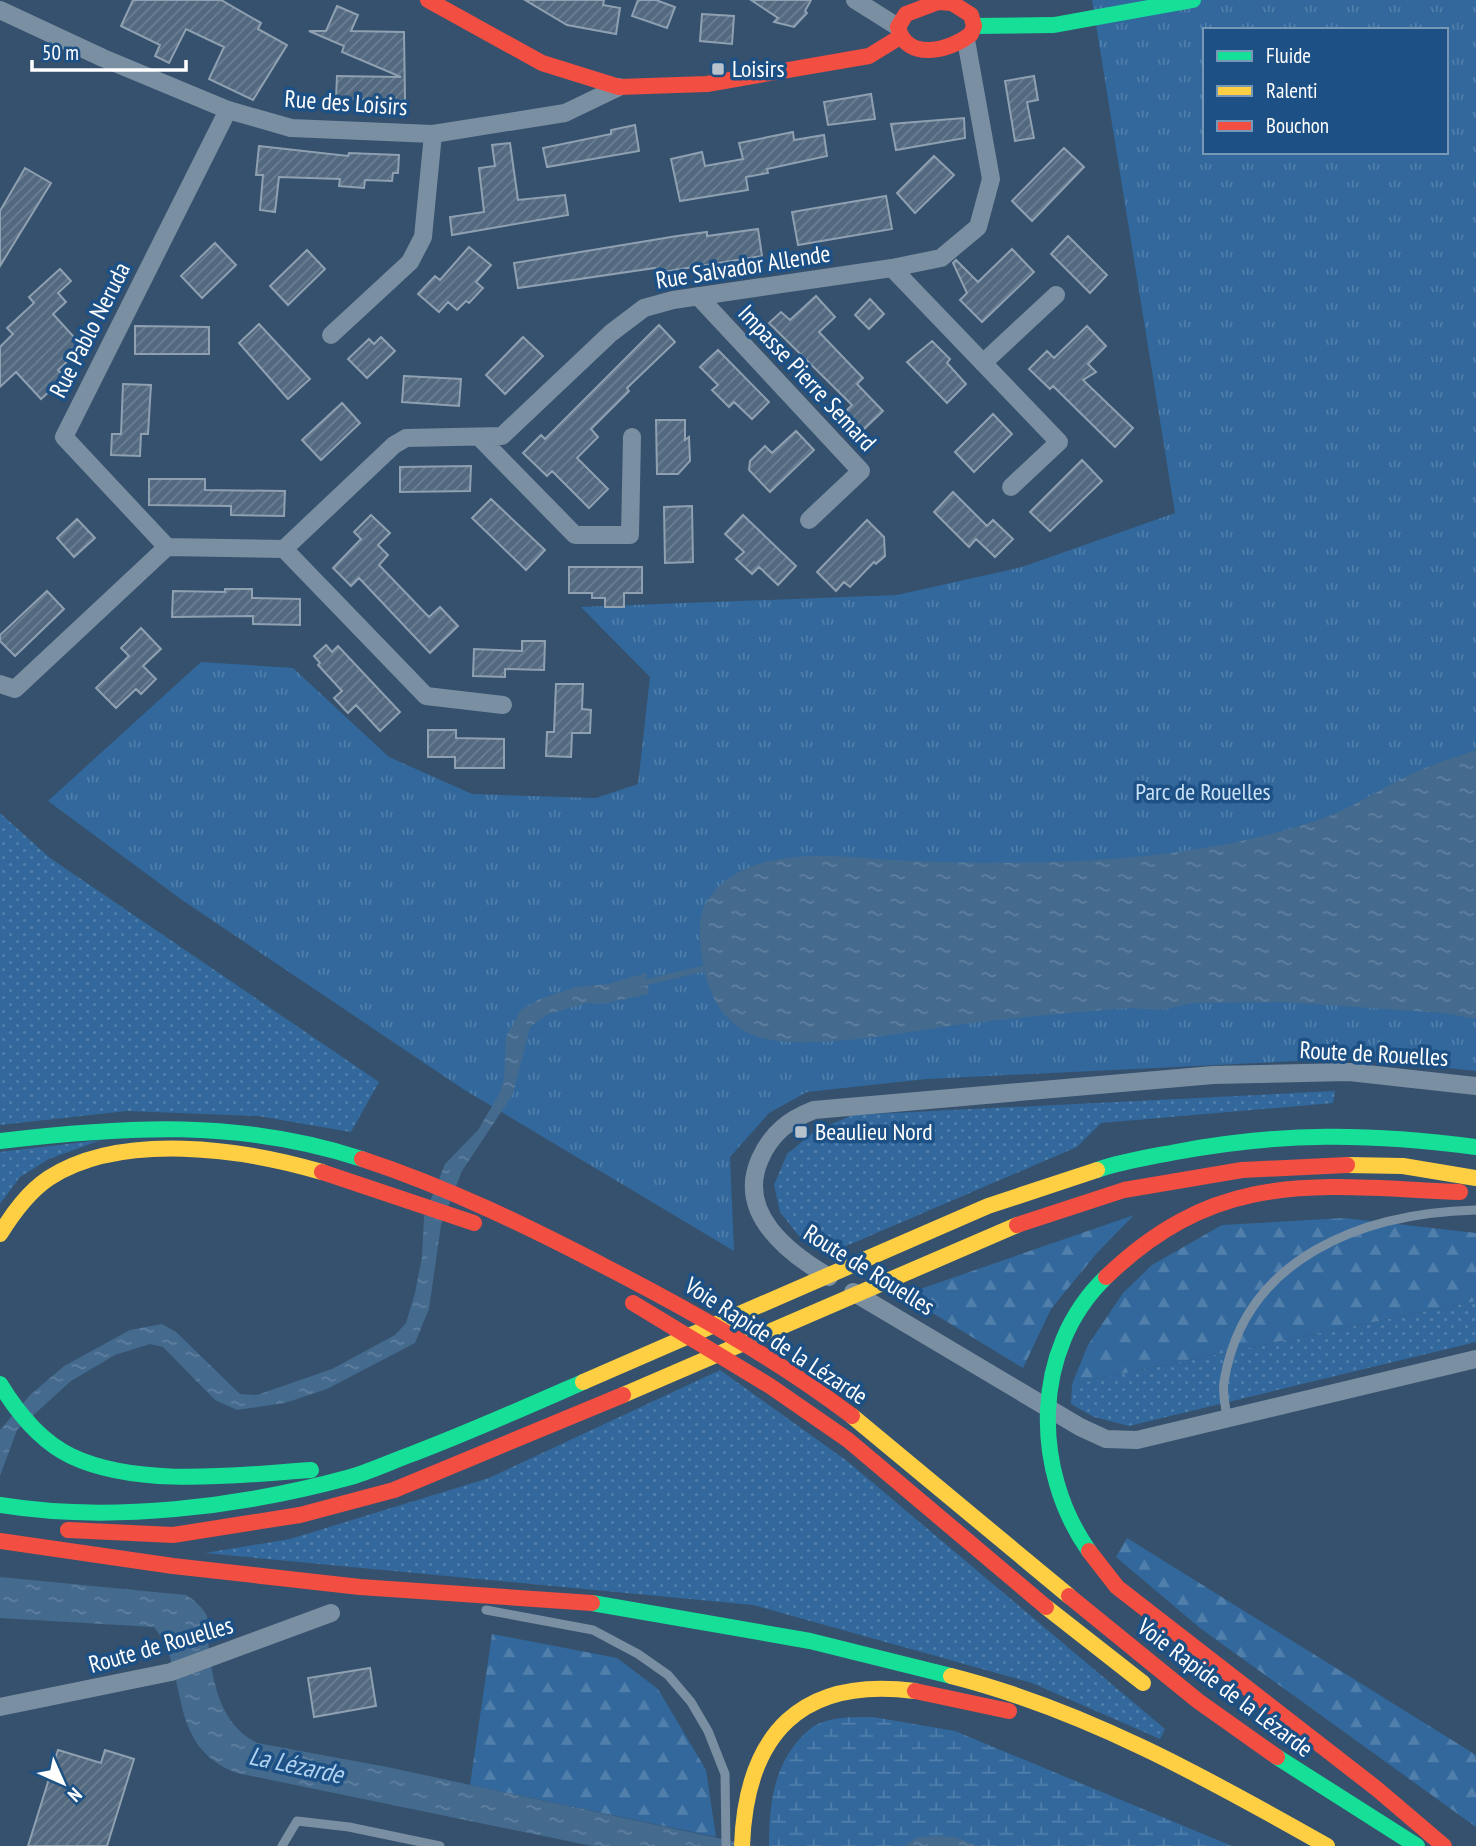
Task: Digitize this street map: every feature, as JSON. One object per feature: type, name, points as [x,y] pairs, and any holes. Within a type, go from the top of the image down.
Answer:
[{"type":"main road","points":[[428,0],[542,63],[619,87],[707,84],[869,56],[899,32],[906,13],[938,2],[962,8],[971,15],[970,33]]},
{"type":"main road","points":[[899,32],[918,49],[930,51],[948,49],[970,33],[1054,25],[1192,0]]},
{"type":"main road","name":"Voie Rapide de la Lézarde","points":[[0,1141],[81,1131],[158,1127],[221,1129],[296,1141],[370,1160],[405,1173],[540,1233],[655,1291],[786,1369],[875,1433],[1196,1700],[1323,1789],[1417,1846]]},
{"type":"main road","points":[[0,1504],[36,1511],[159,1511],[255,1497],[348,1478],[469,1432],[988,1206],[1114,1164],[1182,1151],[1296,1135],[1410,1138],[1476,1147]]},
{"type":"main road","points":[[0,1234],[17,1206],[60,1171],[130,1150],[225,1151],[328,1172],[464,1218],[488,1230]]},
{"type":"main road","points":[[54,1529],[173,1535],[300,1515],[394,1490],[675,1373],[999,1231],[1124,1190],[1242,1170],[1317,1165],[1403,1166],[1476,1178]]},
{"type":"main road","points":[[1444,1846],[1377,1789],[1125,1594],[1094,1560],[1071,1520],[1054,1482],[1046,1443],[1045,1407],[1052,1369],[1064,1335],[1087,1296],[1117,1264],[1159,1229],[1219,1202],[1286,1187],[1476,1192]]},
{"type":"main road","name":"Voie Rapide de la Lézarde","points":[[613,1293],[770,1386],[848,1440],[1072,1629],[1157,1694]]},
{"type":"main road","points":[[0,1384],[10,1402],[37,1432],[72,1456],[121,1469],[192,1476],[311,1470],[469,1432]]},
{"type":"main road","points":[[0,1541],[173,1566],[360,1587],[595,1603],[810,1641],[931,1669],[1005,1690],[1100,1727],[1251,1803],[1327,1846]]},
{"type":"main road","points":[[742,1846],[733,1827],[749,1786],[775,1734],[790,1717],[809,1704],[835,1692],[856,1688],[918,1694],[1020,1714],[1251,1803]]},
{"type":"street","points":[[855,0],[899,32]]},
{"type":"street","name":"Rue des Loisirs","points":[[0,10],[103,58],[228,110],[291,128],[433,134],[565,113],[619,87]]},
{"type":"street","name":"Rue Salvador Allende","points":[[284,549],[394,445],[406,438],[502,436],[611,333],[644,308],[698,296],[892,268],[941,257],[978,227],[991,178],[970,33]]},
{"type":"street","name":"Rue Pablo Neruda","points":[[167,547],[64,437],[228,110]]},
{"type":"street","points":[[331,335],[410,262],[423,237],[433,134]]},
{"type":"street","points":[[892,268],[1059,442],[1011,487]]},
{"type":"street","points":[[983,363],[1056,295]]},
{"type":"street","name":"Impasse Pierre Semard","points":[[698,296],[861,471],[809,520]]},
{"type":"street","points":[[478,437],[575,535],[630,535],[632,437]]},
{"type":"street","points":[[0,684],[15,689],[167,547],[284,549],[426,696],[503,705]]},
{"type":"street","name":"Route de Rouelles","points":[[1476,1086],[1349,1072],[1213,1075],[836,1106],[814,1110],[792,1119],[765,1147],[752,1182],[755,1199],[776,1237],[796,1258],[1080,1427],[1106,1439],[1137,1440],[1476,1359]]},
{"type":"street","name":"Route de Rouelles","points":[[0,1707],[171,1672],[331,1613]]},
{"type":"lane","points":[[1227,1419],[1223,1384],[1238,1331],[1253,1302],[1277,1277],[1345,1236],[1387,1219],[1434,1211],[1476,1210]]},
{"type":"lane","points":[[360,1587],[456,1605]]},
{"type":"lane","points":[[470,1607],[593,1630],[638,1654],[668,1675],[691,1702],[708,1731],[725,1774],[733,1827],[726,1846]]},
{"type":"lane","points":[[282,1846],[297,1821],[349,1827],[440,1846]]},
{"type":"green space","name":"Parc de Rouelles","points":[[1092,0],[1476,0],[1476,1071],[1359,1058],[927,1079],[807,1092],[769,1113],[730,1157],[734,1251],[463,1089],[182,900],[48,801],[201,662],[293,668],[389,757],[472,794],[596,798],[638,784],[650,677],[581,607],[897,595],[1022,567],[1175,513]]},
{"type":"green space","points":[[0,813],[50,858],[379,1082],[351,1132],[258,1116],[127,1111],[0,1125]]},
{"type":"green space","points":[[1335,1091],[1333,1103],[1101,1123],[1077,1147],[844,1247],[799,1236],[780,1212],[774,1185],[787,1154],[815,1131],[853,1115]]},
{"type":"green space","points":[[101,1140],[49,1159],[20,1177],[0,1204],[0,1152]]},
{"type":"green space","points":[[1134,1215],[1096,1254],[1051,1309],[1023,1368],[903,1295]]},
{"type":"green space","points":[[1344,1218],[1476,1233],[1476,1301],[1072,1384],[1088,1345],[1123,1293],[1152,1265],[1222,1225]]},
{"type":"green space","points":[[1476,1301],[1476,1342],[1129,1426],[1094,1417],[1071,1404],[1072,1384]]},
{"type":"green space","points":[[720,1370],[847,1461],[1165,1729],[1160,1739],[1032,1683],[753,1605],[205,1553],[290,1539],[489,1478]]},
{"type":"green space","points":[[1127,1538],[1476,1755],[1476,1827],[1200,1628],[1116,1557]]},
{"type":"green space","points":[[492,1634],[617,1658],[658,1689],[706,1770],[716,1837],[470,1785]]},
{"type":"green space","points":[[873,1717],[955,1731],[1232,1846],[769,1846],[770,1813],[776,1782],[788,1754],[798,1741],[810,1729],[824,1722],[840,1718]]},
{"type":"water","points":[[1476,750],[1476,1019],[1443,1013],[1282,1002],[1194,1003],[1161,1010],[1131,1008],[1088,1011],[852,1040],[795,1042],[770,1040],[736,1026],[716,1002],[709,987],[700,939],[700,924],[705,905],[716,889],[732,876],[769,861],[830,856],[939,862],[1058,862],[1117,859],[1192,850],[1239,842],[1307,824],[1353,805],[1413,773]]},
{"type":"water","points":[[646,973],[649,994],[602,1004],[588,1003],[548,1014],[530,1027],[513,1094],[462,1171],[441,1225],[429,1309],[415,1343],[327,1389],[285,1403],[237,1410],[215,1400],[163,1347],[150,1344],[115,1355],[71,1381],[17,1430],[0,1476],[0,1430],[30,1395],[64,1366],[130,1330],[162,1324],[176,1332],[240,1394],[257,1395],[332,1369],[395,1335],[406,1323],[415,1293],[422,1257],[424,1217],[445,1164],[478,1130],[498,1096],[504,1080],[506,1037],[521,1010],[540,999],[576,987],[608,984]]},
{"type":"water","name":"La Lézarde","points":[[0,1577],[186,1595],[200,1606],[207,1617],[212,1670],[226,1713],[244,1735],[257,1743],[387,1767],[755,1846],[592,1846],[237,1773],[214,1761],[198,1745],[188,1727],[165,1645],[154,1627],[0,1618]]},
{"type":"water","points":[[918,1837],[955,1837],[979,1846],[904,1846]]},
{"type":"building","points":[[133,0],[221,0],[261,23],[258,29],[287,45],[253,100],[209,79],[224,47],[186,29],[169,63],[155,56],[160,45],[121,26]]},
{"type":"building","points":[[525,0],[604,0],[603,5],[620,8],[616,34],[567,25]]},
{"type":"building","points":[[638,0],[656,0],[675,7],[667,28],[632,16]]},
{"type":"building","points":[[751,0],[811,0],[805,11],[807,13],[794,27],[774,22],[778,18]]},
{"type":"building","points":[[337,6],[358,15],[351,31],[404,32],[405,100],[336,99],[337,76],[401,77],[342,52],[344,46],[309,31],[326,31]]},
{"type":"building","points":[[702,14],[734,16],[732,44],[700,41]]},
{"type":"building","points":[[1034,76],[1038,100],[1027,102],[1034,138],[1015,141],[1005,81]]},
{"type":"building","points":[[871,94],[875,119],[828,125],[824,102]]},
{"type":"building","points":[[964,118],[965,138],[896,150],[891,124]]},
{"type":"building","points":[[635,125],[639,151],[547,167],[543,148],[611,134],[611,130]]},
{"type":"building","points":[[793,132],[794,140],[824,135],[827,156],[767,169],[768,173],[746,177],[748,190],[680,201],[671,159],[702,152],[705,166],[743,159],[739,143]]},
{"type":"building","points":[[510,143],[518,200],[565,195],[568,215],[452,235],[450,217],[484,212],[479,168],[495,166],[492,145]]},
{"type":"building","points":[[259,146],[348,156],[349,153],[399,155],[398,173],[393,173],[392,181],[365,180],[364,188],[339,186],[340,179],[279,177],[275,212],[260,210],[263,175],[256,175]]},
{"type":"building","points":[[1064,148],[1084,167],[1032,221],[1012,201]]},
{"type":"building","points":[[934,156],[954,175],[915,213],[897,193]]},
{"type":"building","points":[[25,168],[51,183],[0,266],[0,211]]},
{"type":"building","points":[[886,196],[892,229],[798,245],[792,212]]},
{"type":"building","points":[[758,229],[762,256],[656,273],[655,268],[518,288],[514,263],[677,236],[707,232],[707,236]]},
{"type":"building","points":[[1068,236],[1107,275],[1090,293],[1051,254]]},
{"type":"building","points":[[215,243],[236,265],[202,298],[181,276]]},
{"type":"building","points":[[469,247],[491,265],[476,282],[483,288],[469,303],[466,301],[457,310],[448,302],[439,312],[418,294],[435,276],[440,280]]},
{"type":"building","points":[[1012,249],[1034,272],[982,322],[960,300],[967,293],[953,263],[956,260],[978,282]]},
{"type":"building","points":[[307,250],[325,269],[288,305],[270,286]]},
{"type":"building","points":[[60,269],[71,281],[58,293],[66,302],[53,314],[83,347],[58,370],[65,377],[41,399],[16,372],[0,387],[0,347],[13,334],[7,328],[34,303],[29,297]]},
{"type":"building","points":[[816,296],[835,317],[819,332],[863,378],[857,384],[883,411],[863,430],[845,412],[852,405],[769,323],[781,312],[790,320]]},
{"type":"building","points":[[870,299],[884,314],[869,329],[855,315]]},
{"type":"building","points":[[259,324],[310,379],[288,399],[239,343]]},
{"type":"building","points":[[659,325],[675,342],[627,388],[629,391],[591,429],[598,437],[577,458],[608,489],[589,508],[552,471],[547,476],[523,453],[541,435],[545,439]]},
{"type":"building","points":[[135,326],[209,327],[209,354],[135,354]]},
{"type":"building","points":[[1087,326],[1106,346],[1088,364],[1096,372],[1083,380],[1133,428],[1115,447],[1053,386],[1050,389],[1029,369],[1047,351],[1054,358]]},
{"type":"building","points":[[381,337],[395,351],[367,378],[348,359],[369,339],[374,344]]},
{"type":"building","points":[[523,337],[543,356],[505,394],[486,375]]},
{"type":"building","points":[[932,341],[950,359],[947,363],[966,384],[947,403],[907,362]]},
{"type":"building","points":[[718,350],[769,402],[752,419],[734,402],[729,407],[712,390],[718,385],[700,367]]},
{"type":"building","points":[[404,376],[461,379],[459,406],[402,402]]},
{"type":"building","points":[[123,384],[151,385],[148,434],[141,434],[140,456],[111,455],[112,434],[121,434]]},
{"type":"building","points":[[342,403],[360,423],[321,460],[302,440]]},
{"type":"building","points":[[993,414],[1012,434],[974,472],[955,452]]},
{"type":"building","points":[[656,420],[685,420],[685,440],[689,437],[690,461],[678,474],[657,474]]},
{"type":"building","points":[[796,431],[814,450],[770,492],[749,470],[750,461],[765,446],[772,453]]},
{"type":"building","points":[[1082,460],[1102,481],[1050,531],[1030,512]]},
{"type":"building","points":[[471,466],[470,491],[400,492],[400,467]]},
{"type":"building","points":[[149,479],[205,479],[205,490],[285,491],[284,516],[231,515],[231,506],[149,505]]},
{"type":"building","points":[[953,492],[987,526],[993,520],[1013,539],[995,557],[976,539],[969,547],[934,512]]},
{"type":"building","points":[[491,499],[545,550],[526,570],[472,518]]},
{"type":"building","points":[[692,506],[693,562],[665,563],[664,507]]},
{"type":"building","points":[[371,515],[390,533],[378,545],[388,555],[379,565],[429,617],[440,607],[458,626],[430,653],[359,578],[351,586],[333,568],[361,539],[354,532]]},
{"type":"building","points":[[743,515],[796,566],[778,585],[759,567],[752,574],[736,559],[744,552],[725,534]]},
{"type":"building","points":[[77,519],[95,538],[74,557],[57,538]]},
{"type":"building","points":[[867,520],[884,537],[885,556],[876,564],[874,562],[850,587],[844,582],[836,591],[817,572]]},
{"type":"building","points":[[569,567],[642,567],[642,593],[624,593],[624,607],[605,607],[605,598],[592,598],[592,593],[569,593]]},
{"type":"building","points":[[225,589],[252,589],[252,598],[300,599],[300,625],[253,624],[253,616],[172,617],[173,591],[225,592]]},
{"type":"building","points":[[47,591],[64,609],[15,656],[0,641],[0,635]]},
{"type":"building","points":[[141,628],[161,649],[143,666],[156,679],[141,694],[136,689],[116,708],[96,688],[129,656],[121,648]]},
{"type":"building","points":[[522,641],[545,641],[544,670],[505,669],[505,677],[473,676],[474,649],[522,651]]},
{"type":"building","points":[[326,645],[332,652],[338,646],[400,712],[380,731],[356,705],[348,713],[334,698],[342,691],[318,665],[320,663],[314,656]]},
{"type":"building","points":[[556,684],[583,684],[582,709],[591,710],[590,733],[572,733],[571,757],[546,756],[547,732],[554,732]]},
{"type":"building","points":[[428,730],[456,730],[456,738],[504,739],[504,768],[455,768],[455,757],[428,757]]},
{"type":"building","points":[[370,1668],[376,1706],[314,1717],[308,1678]]},
{"type":"building","points":[[58,1750],[101,1763],[105,1750],[134,1759],[107,1846],[28,1846]]},
{"type":"waterway","points":[[639,984],[702,969]]},
{"type":"traffic: fast","points":[[974,26],[1054,25],[1193,0]]},
{"type":"traffic: fast","points":[[0,1141],[93,1132],[183,1129],[271,1137],[362,1159]]},
{"type":"traffic: fast","points":[[1097,1170],[1215,1145],[1290,1138],[1362,1137],[1476,1147]]},
{"type":"traffic: fast","points":[[1089,1551],[1070,1519],[1057,1484],[1050,1448],[1048,1411],[1053,1374],[1064,1339],[1081,1306],[1106,1277]]},
{"type":"traffic: fast","points":[[0,1505],[42,1510],[130,1512],[219,1504],[306,1488],[371,1470],[583,1382]]},
{"type":"traffic: fast","points":[[0,1384],[39,1434],[71,1456],[98,1466],[157,1476],[189,1477],[311,1470]]},
{"type":"traffic: fast","points":[[592,1603],[810,1641],[951,1676]]},
{"type":"traffic: fast","points":[[1277,1757],[1417,1846]]},
{"type":"traffic: slow","points":[[0,1234],[22,1203],[49,1178],[78,1163],[111,1154],[147,1149],[221,1151],[322,1172]]},
{"type":"traffic: slow","points":[[1347,1165],[1403,1166],[1476,1178]]},
{"type":"traffic: slow","points":[[583,1382],[988,1206],[1097,1170]]},
{"type":"traffic: slow","points":[[623,1395],[1017,1225]]},
{"type":"traffic: slow","points":[[852,1416],[1069,1596]]},
{"type":"traffic: slow","points":[[1046,1607],[1143,1683]]},
{"type":"traffic: slow","points":[[951,1676],[1049,1707],[1144,1748],[1327,1846]]},
{"type":"traffic: slow","points":[[742,1846],[746,1807],[755,1772],[768,1744],[787,1721],[811,1704],[840,1693],[875,1689],[915,1691]]},
{"type":"traffic: jam","points":[[428,0],[542,63],[619,87],[707,84],[869,56],[900,37]]},
{"type":"traffic: jam","points":[[938,2],[952,3],[971,15],[974,26],[971,34],[952,45],[930,50],[910,45],[898,27],[906,14],[938,2]]},
{"type":"traffic: jam","points":[[362,1159],[486,1208],[638,1284],[763,1355],[852,1416]]},
{"type":"traffic: jam","points":[[1017,1225],[1124,1190],[1242,1170],[1347,1165]]},
{"type":"traffic: jam","points":[[322,1172],[474,1223]]},
{"type":"traffic: jam","points":[[1106,1277],[1148,1242],[1189,1217],[1230,1201],[1271,1191],[1360,1187],[1460,1192]]},
{"type":"traffic: jam","points":[[633,1303],[770,1386],[848,1440],[1046,1607]]},
{"type":"traffic: jam","points":[[68,1530],[173,1535],[300,1515],[394,1490],[623,1395]]},
{"type":"traffic: jam","points":[[0,1541],[173,1566],[360,1587],[592,1603]]},
{"type":"traffic: jam","points":[[1089,1551],[1117,1587],[1377,1789],[1444,1846]]},
{"type":"traffic: jam","points":[[1069,1596],[1198,1701],[1277,1757]]},
{"type":"traffic: jam","points":[[915,1691],[1009,1711]]},
{"type":"place","name":"Loisirs","points":[[718,69]]},
{"type":"place","name":"Beaulieu Nord","points":[[801,1132]]}]
